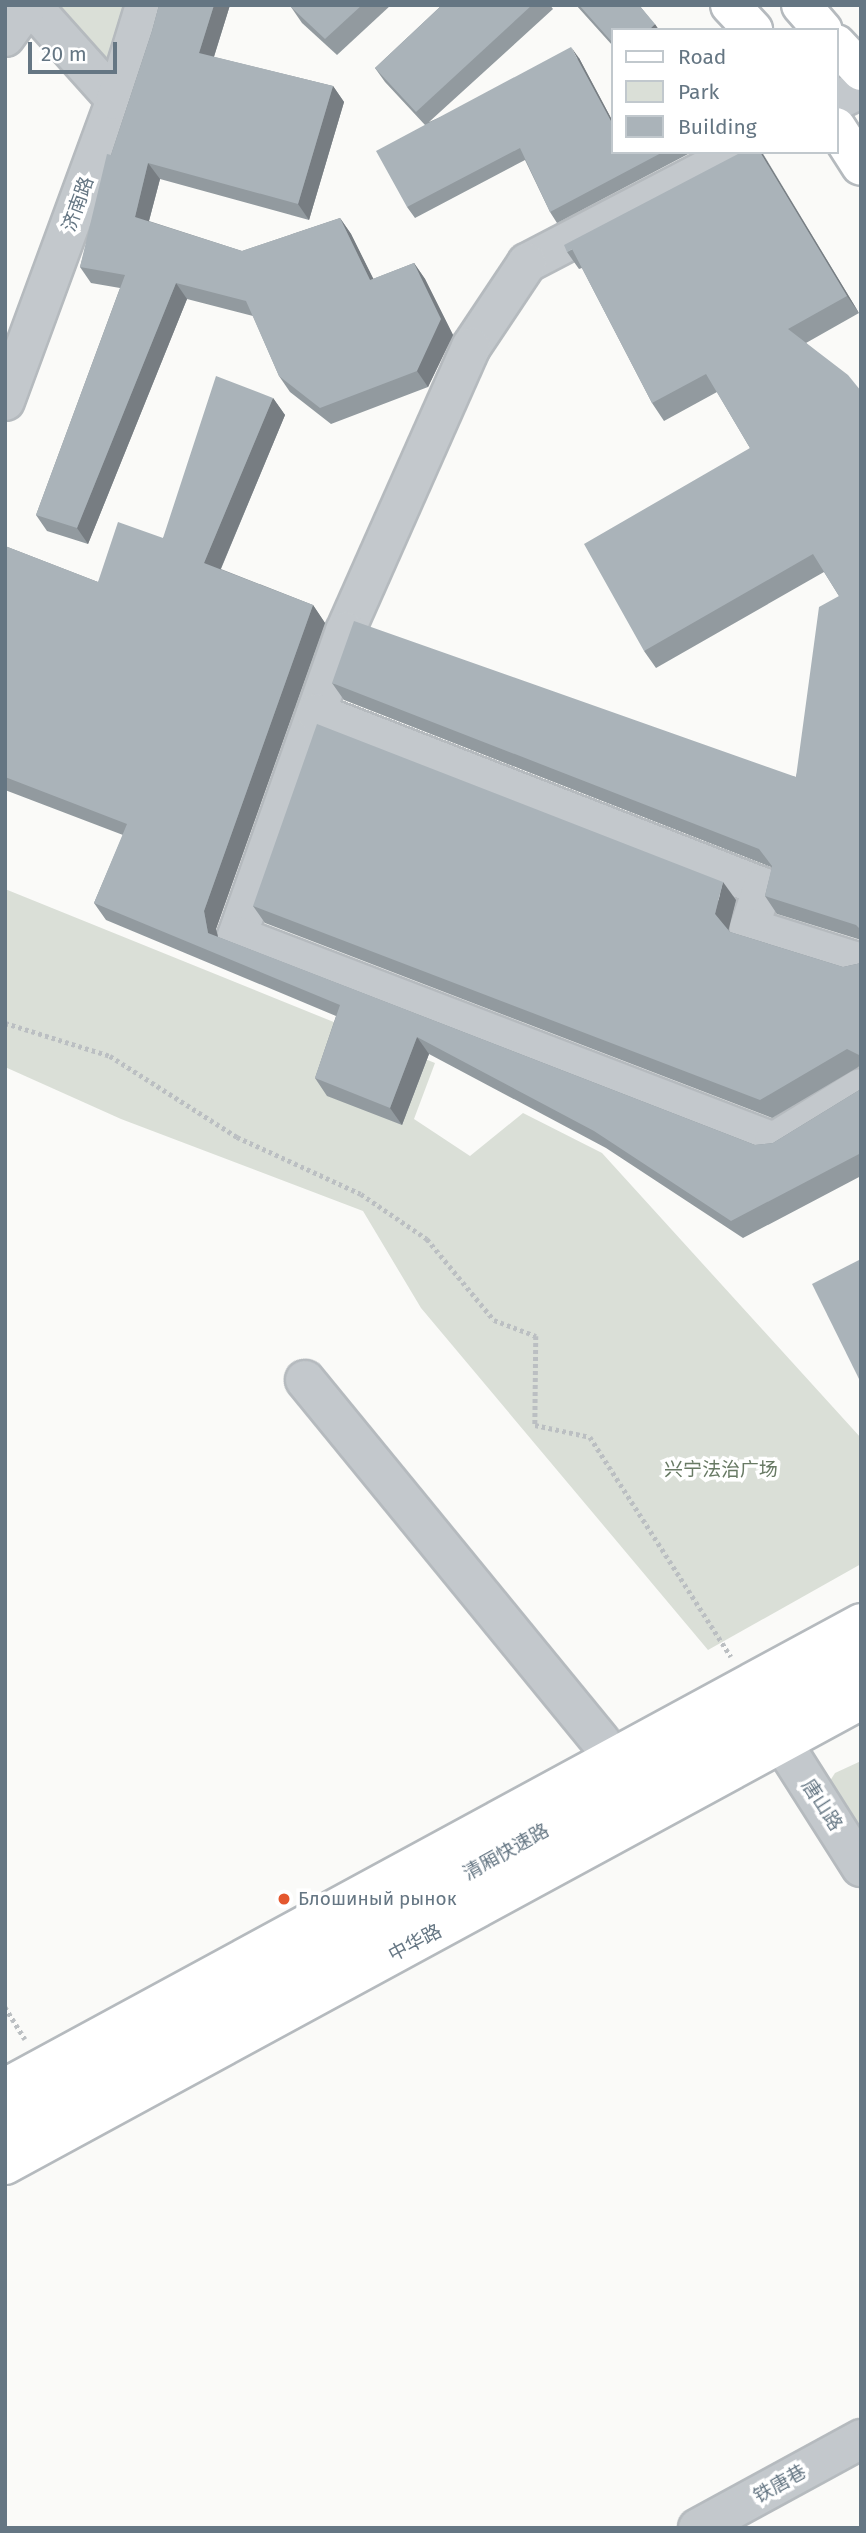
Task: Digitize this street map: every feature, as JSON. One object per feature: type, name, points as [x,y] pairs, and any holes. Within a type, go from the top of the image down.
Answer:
[{"type":"main road","points":[[730,5],[750,28]]},
{"type":"main road","points":[[800,5],[821,28]]},
{"type":"main road","points":[[838,46],[861,71]]},
{"type":"main road","points":[[838,130],[861,166]]},
{"type":"main road","points":[[18,2055],[861,1600]]},
{"type":"main road","name":"清厢快速路","points":[[5,2088],[861,1622]]},
{"type":"main road","name":"清厢快速路","points":[[5,2126],[861,1659]]},
{"type":"main road","name":"中华路","points":[[5,2165],[861,1700]]},
{"type":"street","points":[[5,37],[30,5],[116,100]]},
{"type":"street","name":"济南路","points":[[5,401],[116,100],[145,5]]},
{"type":"street","points":[[838,100],[861,89]]},
{"type":"street","points":[[736,154],[527,263],[471,347],[345,631],[237,936],[774,1142],[861,1088]]},
{"type":"street","points":[[316,713],[763,887],[749,928],[861,963]]},
{"type":"street","points":[[305,1380],[600,1741]]},
{"type":"street","name":"唐山路","points":[[783,1744],[861,1867]]},
{"type":"street","name":"铁唐巷","points":[[698,2528],[861,2440]]},
{"type":"path","points":[[5,1023],[110,1056],[237,1137],[362,1194],[427,1239],[494,1320],[536,1336],[535,1425],[590,1437],[737,1667]]},
{"type":"path","points":[[5,2007],[18,2055]]},
{"type":"green space","points":[[31,5],[125,5],[98,89]]},
{"type":"green space","name":"兴宁法治广场","points":[[5,889],[435,1063],[414,1119],[470,1156],[523,1113],[602,1153],[861,1438],[861,1564],[708,1650],[421,1308],[363,1211],[121,1119],[5,1067]]},
{"type":"green space","points":[[861,1761],[861,1853],[826,1787],[835,1773]]},
{"type":"building","points":[[159,5],[214,5],[199,53],[333,86],[298,204],[148,163],[135,217],[242,251],[340,218],[370,280],[414,263],[441,319],[417,371],[320,408],[279,376],[246,301],[176,283],[77,528],[36,515],[125,275],[80,267],[107,154],[111,155]]},
{"type":"building","points":[[362,5],[325,39],[291,7]]},
{"type":"building","points":[[442,5],[532,5],[416,112],[375,68]]},
{"type":"building","points":[[579,5],[639,5],[655,24],[651,28],[610,28],[610,40]]},
{"type":"building","points":[[571,47],[610,119],[610,154],[659,154],[550,212],[520,148],[407,207],[376,151]]},
{"type":"building","points":[[738,154],[761,154],[847,296],[788,329],[848,375],[861,391],[861,930],[856,925],[765,896],[772,866],[759,849],[332,683],[354,621],[796,777],[819,607],[839,596],[813,554],[644,651],[584,544],[750,448],[706,374],[652,403],[572,249],[567,252],[564,245]]},
{"type":"building","points":[[216,376],[273,398],[204,563],[313,605],[204,911],[208,933],[755,1145],[773,1143],[861,1089],[861,1153],[731,1221],[594,1131],[417,1037],[390,1108],[315,1078],[340,1005],[94,903],[127,824],[5,777],[5,546],[98,582],[118,522],[163,538]]},
{"type":"building","points":[[317,724],[723,882],[715,914],[730,932],[843,967],[861,963],[861,1056],[847,1049],[760,1100],[253,906]]},
{"type":"building","points":[[861,1259],[861,1383],[812,1284]]},
{"type":"place","name":"Блошиный рынок","points":[[284,1899]]}]
